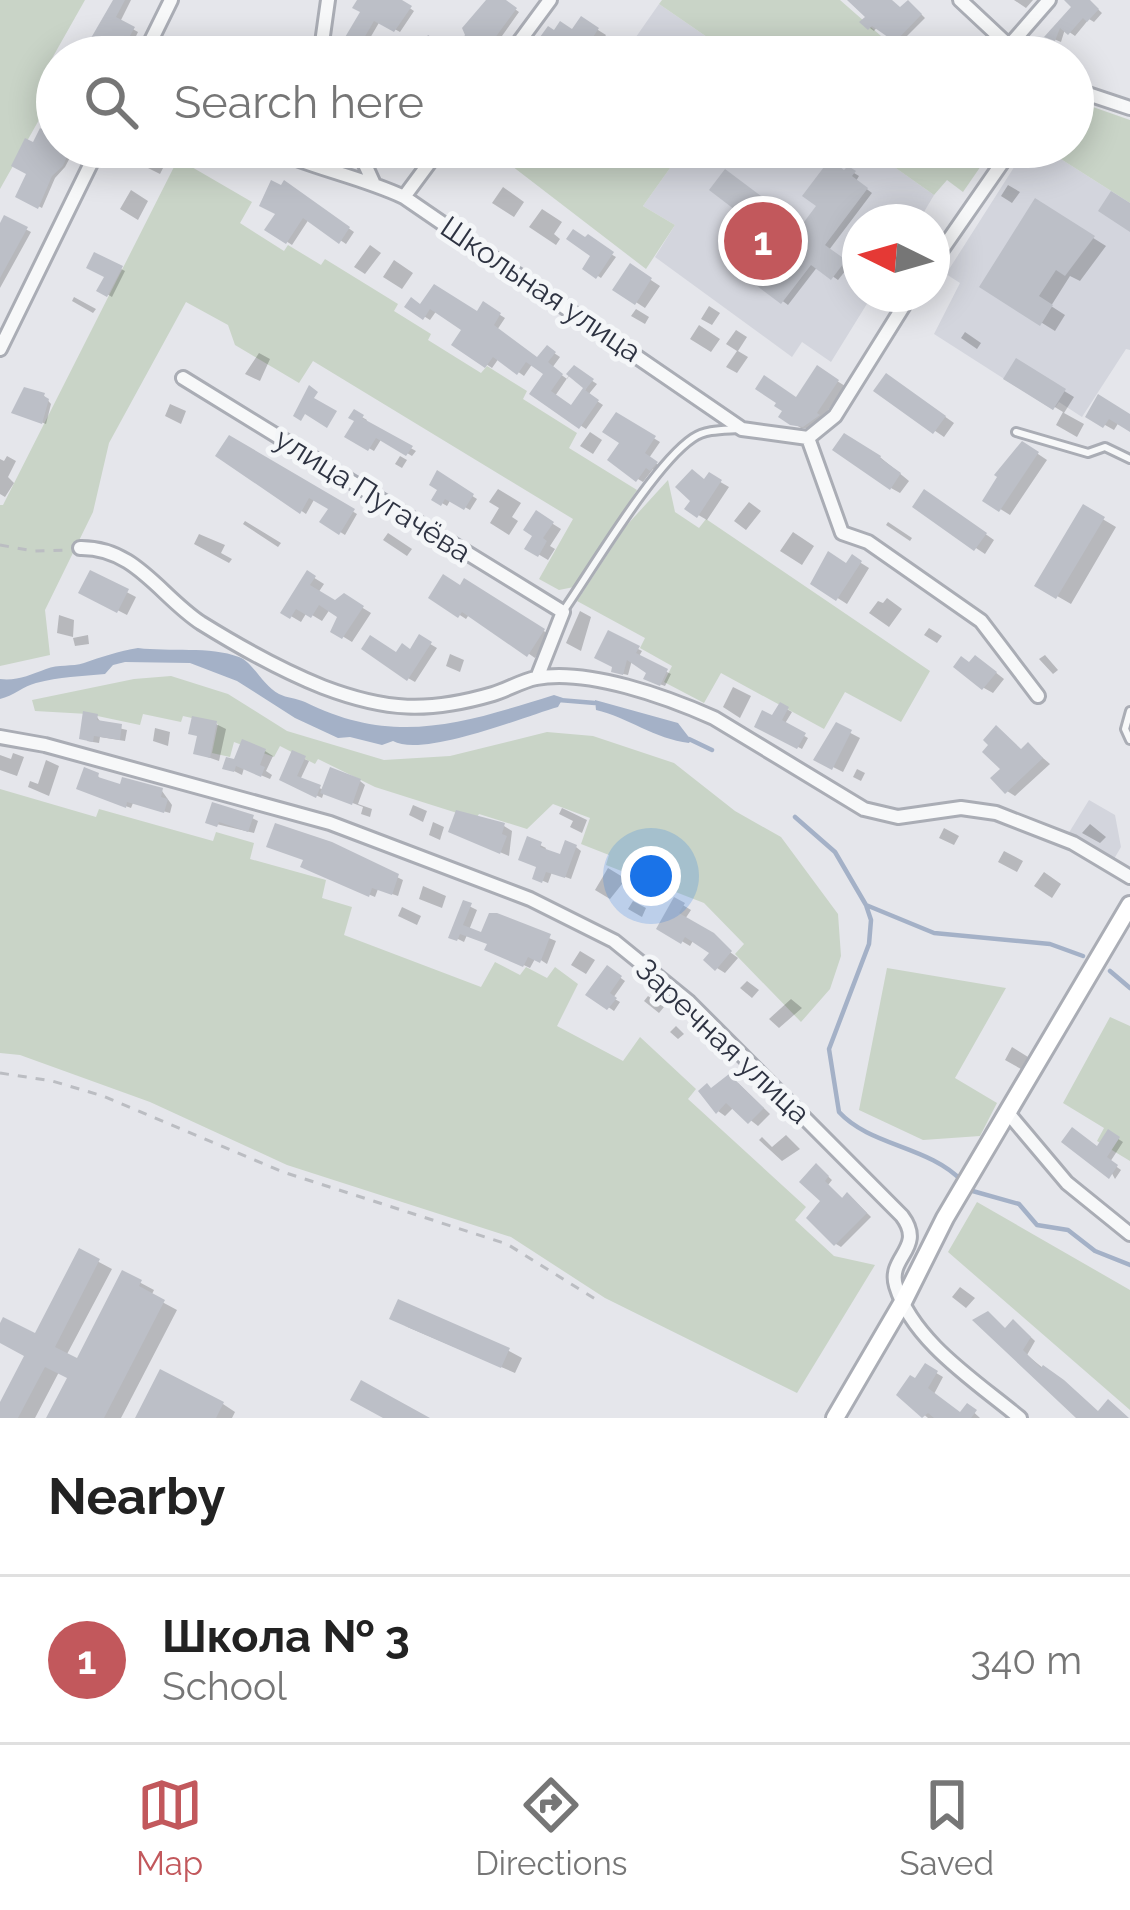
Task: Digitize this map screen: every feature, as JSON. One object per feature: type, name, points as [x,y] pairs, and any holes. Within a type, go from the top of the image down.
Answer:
[{"type":"main road","points":[[835,1418],[904,1300],[944,1218],[1130,904]]},
{"type":"street","points":[[153,36],[171,0]]},
{"type":"street","points":[[323,36],[328,0]]},
{"type":"street","points":[[523,36],[550,0]]},
{"type":"street","points":[[960,0],[998,36]]},
{"type":"street","points":[[1018,36],[1049,0]]},
{"type":"street","points":[[1094,96],[1130,108]]},
{"type":"street","points":[[0,349],[89,168]]},
{"type":"street","name":"Школьная улица","points":[[322,168],[404,196],[742,429],[808,438]]},
{"type":"street","points":[[367,168],[373,182]]},
{"type":"street","points":[[404,196],[425,168]]},
{"type":"street","points":[[950,238],[998,168]]},
{"type":"street","points":[[900,312],[835,416],[808,438],[842,533],[868,542],[981,621],[1038,697]]},
{"type":"street","name":"улица Пугачёва","points":[[183,378],[563,612]]},
{"type":"street","points":[[80,548],[122,557],[203,624],[322,686],[396,709],[455,704],[537,678],[598,681],[687,706],[748,737],[864,809],[898,818],[961,808],[996,813],[1061,838],[1130,877]]},
{"type":"street","points":[[537,678],[563,612]]},
{"type":"street","name":"Заречная улица","points":[[0,737],[45,745],[329,823],[530,899],[614,941],[689,1002],[902,1216],[910,1227],[910,1241],[895,1272],[895,1284],[904,1300]]},
{"type":"street","points":[[1009,1113],[1067,1183],[1130,1234]]},
{"type":"street","points":[[904,1300],[943,1353],[1020,1418]]},
{"type":"lane","points":[[563,612],[653,481],[693,438],[742,429]]},
{"type":"lane","points":[[1016,432],[1088,453],[1105,447],[1130,459]]},
{"type":"lane","points":[[1130,711],[1126,729],[1130,740]]},
{"type":"path","points":[[0,544],[56,552],[80,548]]},
{"type":"path","points":[[0,1073],[103,1096],[283,1172],[507,1244],[600,1302]]},
{"type":"shaded area","points":[[0,0],[85,0],[65,36],[36,36],[36,125],[0,189]]},
{"type":"shaded area","points":[[662,0],[840,0],[881,36],[705,36],[659,4]]},
{"type":"shaded area","points":[[659,4],[705,36],[637,36]]},
{"type":"shaded area","points":[[1094,107],[1130,120],[1130,203],[1075,168],[1094,168]]},
{"type":"shaded area","points":[[173,168],[193,168],[252,202],[240,223],[284,251],[288,245],[321,265],[325,259],[398,304],[394,311],[431,334],[428,340],[481,373],[487,366],[527,391],[523,399],[577,433],[569,448],[637,490],[574,587],[559,590],[539,579],[573,519],[313,361],[299,383],[235,345],[228,325],[186,302],[109,443],[93,512],[45,610],[50,655],[0,666],[3,505]]},
{"type":"shaded area","points":[[514,168],[670,168],[643,206],[675,225],[646,269]]},
{"type":"shaded area","points":[[670,168],[896,168],[934,195],[929,204],[842,204],[842,312],[862,312],[831,362],[802,342],[792,357],[655,257],[675,225],[643,206]]},
{"type":"shaded area","points":[[896,168],[980,168],[963,192],[947,180],[934,195]]},
{"type":"shaded area","points":[[1014,168],[1075,168],[1130,203],[1130,350],[1126,349],[1082,417],[1059,402],[1053,410],[934,334],[945,312],[950,312],[960,283],[950,277],[950,268]]},
{"type":"shaded area","points":[[668,480],[675,512],[699,528],[706,519],[930,671],[901,722],[845,692],[824,729],[721,673],[704,703],[664,682],[672,666],[640,648],[645,638],[577,601],[626,526]]},
{"type":"shaded area","points":[[171,676],[228,694],[287,731],[384,760],[450,756],[547,732],[593,736],[674,763],[735,811],[781,837],[838,914],[841,956],[830,989],[801,1022],[735,954],[744,944],[704,903],[606,865],[609,855],[581,844],[590,818],[553,804],[527,829],[479,814],[476,819],[375,787],[280,746],[274,757],[234,742],[230,757],[212,753],[218,724],[143,714],[140,725],[88,714],[35,711],[32,700]]},
{"type":"shaded area","points":[[0,789],[96,817],[99,809],[213,841],[216,832],[254,843],[250,859],[326,880],[322,898],[352,907],[344,935],[481,987],[495,962],[520,975],[526,967],[547,978],[555,967],[578,984],[557,1026],[623,1061],[640,1037],[696,1089],[688,1099],[806,1207],[795,1220],[834,1256],[875,1265],[797,1393],[605,1298],[511,1237],[287,1165],[150,1102],[20,1055],[0,1053]]},
{"type":"shaded area","points":[[1089,800],[1115,815],[1121,847],[1107,871],[1062,844]]},
{"type":"shaded area","points":[[887,968],[1006,988],[955,1078],[997,1103],[980,1136],[923,1140],[859,1110]]},
{"type":"shaded area","points":[[1110,1017],[1130,1026],[1130,1161],[1097,1141],[1104,1128],[1063,1103]]},
{"type":"shaded area","points":[[977,1202],[1130,1290],[1130,1410],[948,1252]]},
{"type":"water","points":[[138,648],[239,657],[279,694],[369,724],[430,726],[554,695],[563,698],[558,707],[473,734],[407,745],[338,738],[295,718],[237,681],[190,663],[125,662],[113,665],[105,674],[36,683],[0,699],[0,679]]},
{"type":"water","points":[[595,700],[678,723],[691,740],[664,737],[596,710]]},
{"type":"building","points":[[113,0],[125,0],[116,17],[135,27],[130,36],[92,36]]},
{"type":"building","points":[[357,0],[402,0],[412,6],[394,32],[374,21],[365,36],[346,36],[360,12],[352,8]]},
{"type":"building","points":[[486,0],[506,0],[517,8],[496,36],[464,36],[462,28]]},
{"type":"building","points":[[847,0],[892,0],[900,7],[908,0],[922,14],[901,36],[886,36],[872,26],[868,30],[859,22],[865,17]]},
{"type":"building","points":[[1064,0],[1090,0],[1099,9],[1068,35],[1060,28],[1057,36],[1045,36],[1071,7]]},
{"type":"building","points":[[581,16],[599,28],[594,36],[541,36],[560,21],[572,29]]},
{"type":"building","points":[[36,136],[36,168],[61,168],[52,176],[38,209],[15,197],[26,174],[11,166],[25,138],[33,142]]},
{"type":"building","points":[[823,168],[851,168],[856,171],[852,176],[868,188],[856,204],[842,204],[842,222],[825,245],[842,257],[831,280],[811,265],[781,304],[740,273],[768,235],[709,190],[725,169],[801,226],[816,206],[802,196]]},
{"type":"building","points":[[271,180],[281,185],[284,180],[350,227],[339,244],[303,218],[286,244],[264,230],[275,214],[259,206]]},
{"type":"building","points":[[1111,191],[1130,203],[1130,232],[1098,211]]},
{"type":"building","points":[[1035,198],[1095,236],[1065,276],[1056,270],[1039,296],[1053,305],[1040,326],[979,287]]},
{"type":"building","points":[[4,215],[28,227],[0,278],[0,223]]},
{"type":"building","points":[[573,229],[614,252],[596,279],[582,269],[590,256],[566,239]]},
{"type":"building","points":[[94,252],[123,266],[107,297],[96,291],[104,277],[86,268]]},
{"type":"building","points":[[630,263],[652,278],[635,305],[612,290]]},
{"type":"building","points":[[434,284],[477,311],[483,301],[501,313],[494,325],[537,357],[547,345],[556,352],[548,362],[563,374],[551,391],[571,405],[583,388],[566,374],[574,365],[594,379],[585,390],[599,400],[579,429],[529,394],[543,374],[526,362],[517,375],[493,357],[485,368],[451,345],[461,330],[430,309],[423,320],[404,307],[411,297],[420,304]]},
{"type":"building","points":[[1016,358],[1066,389],[1053,410],[1003,379]]},
{"type":"building","points":[[817,365],[839,380],[820,415],[803,427],[778,417],[782,411],[776,403],[755,389],[764,375],[796,397]]},
{"type":"building","points":[[886,373],[946,416],[933,434],[873,391]]},
{"type":"building","points":[[309,385],[318,392],[314,398],[337,411],[327,428],[305,414],[301,421],[293,416]]},
{"type":"building","points":[[24,387],[45,393],[49,399],[42,424],[11,413]]},
{"type":"building","points":[[1098,394],[1130,414],[1130,432],[1109,419],[1103,428],[1085,417]]},
{"type":"building","points":[[354,409],[413,446],[406,456],[376,438],[368,451],[344,437],[354,421],[348,418]]},
{"type":"building","points":[[616,412],[656,436],[645,453],[658,462],[650,471],[646,468],[636,482],[607,460],[619,443],[602,432]]},
{"type":"building","points":[[844,433],[901,473],[890,490],[832,450]]},
{"type":"building","points":[[229,435],[355,509],[339,535],[319,522],[328,509],[309,498],[300,514],[215,456]]},
{"type":"building","points":[[1022,441],[1039,452],[999,512],[982,501],[994,475]]},
{"type":"building","points":[[692,469],[704,479],[709,472],[722,480],[697,518],[684,509],[690,501],[675,487]]},
{"type":"building","points":[[437,470],[474,494],[464,510],[445,499],[441,506],[431,500],[437,490],[429,485]]},
{"type":"building","points":[[924,489],[987,533],[974,551],[912,507]]},
{"type":"building","points":[[1083,504],[1105,517],[1056,599],[1034,586]]},
{"type":"building","points":[[536,510],[554,522],[538,557],[524,549],[532,536],[523,530]]},
{"type":"building","points":[[828,551],[846,563],[852,554],[862,561],[836,601],[810,584]]},
{"type":"building","points":[[90,570],[129,589],[117,613],[78,593]]},
{"type":"building","points":[[307,570],[316,576],[310,585],[335,600],[344,593],[364,606],[342,639],[330,632],[337,617],[319,605],[311,618],[296,609],[290,619],[280,613]]},
{"type":"building","points":[[443,574],[460,585],[464,578],[545,629],[527,657],[462,612],[458,618],[428,598]]},
{"type":"building","points":[[608,630],[640,646],[636,653],[668,669],[660,686],[643,679],[646,673],[627,660],[623,675],[594,658]]},
{"type":"building","points":[[419,634],[432,642],[407,681],[361,649],[370,635],[396,652],[402,643],[410,649]]},
{"type":"building","points":[[975,655],[997,672],[982,690],[953,667],[961,656],[969,662]]},
{"type":"building","points":[[780,702],[789,707],[782,720],[806,733],[797,749],[754,727],[762,710],[772,715]]},
{"type":"building","points":[[83,711],[98,714],[97,720],[122,724],[120,740],[79,739]]},
{"type":"building","points":[[192,716],[217,721],[210,758],[193,754],[197,736],[188,734]]},
{"type":"building","points":[[836,722],[852,730],[832,770],[813,760]]},
{"type":"building","points":[[996,725],[1021,749],[1028,742],[1043,758],[1005,794],[990,778],[1000,769],[982,752],[988,745],[983,740]]},
{"type":"building","points":[[242,739],[266,749],[261,777],[236,766],[234,772],[222,769],[226,757],[234,759]]},
{"type":"building","points":[[292,750],[306,756],[297,776],[321,785],[316,798],[279,780]]},
{"type":"building","points":[[84,767],[120,784],[122,777],[163,788],[161,797],[168,799],[164,813],[127,802],[126,808],[76,789]]},
{"type":"building","points":[[330,767],[361,779],[352,805],[320,793]]},
{"type":"building","points":[[212,802],[254,815],[248,832],[219,822],[217,827],[205,823]]},
{"type":"building","points":[[456,810],[505,823],[502,834],[507,836],[500,854],[448,832]]},
{"type":"building","points":[[275,823],[332,842],[399,874],[392,895],[372,888],[369,897],[300,867],[303,860],[266,847]]},
{"type":"building","points":[[527,836],[560,854],[565,840],[577,845],[565,878],[546,872],[542,883],[532,879],[536,867],[518,860]]},
{"type":"building","points":[[674,897],[685,903],[679,913],[714,933],[732,951],[715,971],[703,960],[709,953],[685,937],[681,944],[656,929]]},
{"type":"building","points":[[463,900],[472,903],[463,925],[481,932],[489,913],[497,913],[551,934],[540,963],[528,957],[523,967],[484,950],[487,944],[460,934],[457,941],[448,938]]},
{"type":"building","points":[[607,965],[622,976],[610,993],[617,998],[607,1010],[585,995]]},
{"type":"building","points":[[729,1074],[764,1108],[748,1124],[726,1103],[716,1114],[698,1091],[707,1083],[711,1088]]},
{"type":"building","points":[[1072,1127],[1097,1146],[1108,1129],[1120,1137],[1107,1157],[1118,1165],[1109,1179],[1061,1142]]},
{"type":"building","points":[[816,1163],[842,1198],[847,1192],[867,1213],[834,1246],[806,1218],[820,1201],[799,1182]]},
{"type":"building","points":[[79,1248],[100,1259],[55,1347],[77,1358],[122,1270],[165,1300],[104,1418],[46,1418],[67,1378],[45,1367],[18,1418],[0,1418],[0,1402],[24,1356],[0,1343],[0,1323],[3,1317],[35,1333]]},
{"type":"building","points":[[398,1299],[510,1348],[501,1368],[389,1319]]},
{"type":"building","points":[[988,1311],[1005,1328],[1013,1319],[1031,1337],[1023,1350],[1041,1368],[1064,1380],[1098,1411],[1108,1399],[1129,1418],[1076,1418],[972,1320]]},
{"type":"building","points":[[925,1363],[938,1371],[928,1388],[960,1412],[967,1403],[977,1410],[971,1418],[934,1418],[928,1413],[922,1418],[896,1395]]},
{"type":"building","points":[[160,1369],[224,1402],[216,1418],[135,1418]]},
{"type":"building","points":[[361,1380],[430,1418],[383,1418],[350,1400]]},
{"type":"waterway","points":[[559,700],[595,703]]},
{"type":"waterway","points":[[689,739],[712,750]]},
{"type":"waterway","points":[[795,817],[835,852],[871,920],[869,944],[829,1049],[839,1112],[867,1132],[933,1160],[962,1181]]},
{"type":"waterway","points":[[866,905],[934,933],[1050,944],[1083,956]]},
{"type":"waterway","points":[[1110,971],[1130,988]]},
{"type":"waterway","points":[[969,1190],[1019,1204],[1037,1225],[1068,1230],[1095,1251],[1130,1265]]},
{"type":"place","name":"Школа № 3","points":[[763,241]]}]
